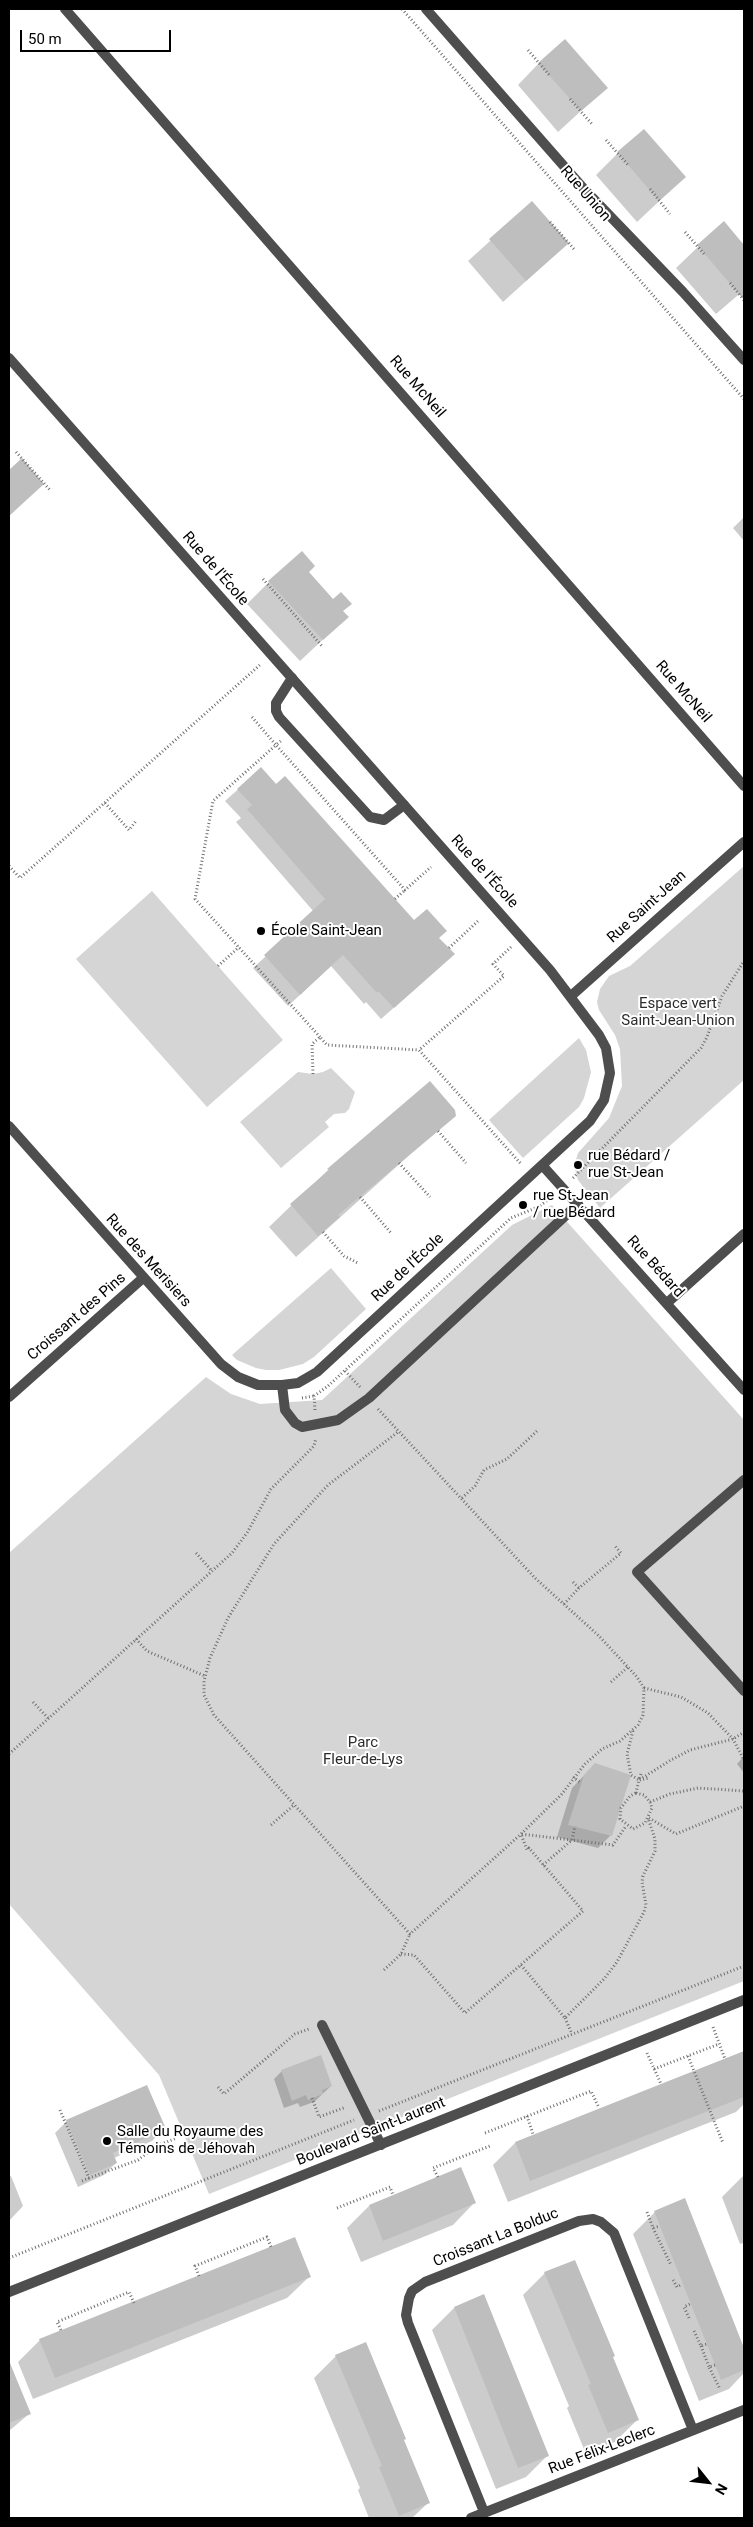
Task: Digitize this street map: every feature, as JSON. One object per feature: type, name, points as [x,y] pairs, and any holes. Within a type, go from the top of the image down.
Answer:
[{"type":"street","name":"Rue McNeil","points":[[65,9],[744,786]]},
{"type":"street","name":"Rue Union","points":[[426,9],[584,189],[683,292],[744,360]]},
{"type":"street","name":"Rue de l'École","points":[[9,358],[571,996],[606,1048],[610,1073],[608,1087],[598,1112],[317,1372],[298,1383],[282,1385]]},
{"type":"street","points":[[292,678],[276,703],[276,711],[279,717],[370,817],[384,820],[404,805]]},
{"type":"street","name":"Rue Saint-Jean","points":[[571,996],[744,842]]},
{"type":"street","name":"Rue des Merisiers","points":[[9,1126],[229,1372],[258,1385],[282,1385]]},
{"type":"street","name":"Rue Bédard","points":[[542,1165],[744,1390]]},
{"type":"street","points":[[282,1385],[286,1410],[295,1423],[302,1427],[338,1420],[376,1391],[578,1204]]},
{"type":"street","points":[[667,1303],[744,1234]]},
{"type":"street","name":"Croissant des Pins","points":[[9,1397],[143,1278]]},
{"type":"street","points":[[744,1480],[637,1572],[744,1691]]},
{"type":"street","name":"Boulevard Saint-Laurent","points":[[9,2292],[744,2000]]},
{"type":"street","points":[[322,2025],[381,2145]]},
{"type":"street","name":"Croissant La Bolduc","points":[[484,2512],[408,2323],[406,2315],[409,2298],[412,2291],[425,2282],[579,2221],[593,2219],[601,2222],[614,2233],[693,2430]]},
{"type":"street","name":"Rue Félix-Leclerc","points":[[471,2518],[744,2410]]},
{"type":"path","name":"Rue Union","points":[[402,9],[744,400]]},
{"type":"path","points":[[528,50],[550,76]]},
{"type":"path","points":[[570,99],[592,124]]},
{"type":"path","points":[[606,140],[628,165]]},
{"type":"path","points":[[650,189],[670,214]]},
{"type":"path","points":[[550,222],[574,249]]},
{"type":"path","points":[[685,232],[706,255]]},
{"type":"path","points":[[730,283],[744,300]]},
{"type":"path","points":[[16,452],[50,490]]},
{"type":"path","points":[[263,579],[311,630],[322,646]]},
{"type":"path","points":[[9,866],[20,878],[261,664]]},
{"type":"path","points":[[252,717],[405,890]]},
{"type":"path","points":[[276,745],[213,800],[195,899],[327,1045],[419,1050],[504,976],[493,964],[511,947]]},
{"type":"path","points":[[104,803],[129,830],[136,821]]},
{"type":"path","points":[[395,899],[431,868]]},
{"type":"path","points":[[449,948],[478,921]]},
{"type":"path","points":[[218,966],[239,947]]},
{"type":"path","points":[[575,1176],[700,1048],[707,1038],[722,996],[744,961]]},
{"type":"path","points":[[313,1074],[312,1044],[320,1037]]},
{"type":"path","points":[[419,1050],[521,1164]]},
{"type":"path","points":[[438,1131],[466,1163]]},
{"type":"path","points":[[399,1163],[430,1197]]},
{"type":"path","points":[[360,1197],[391,1233]]},
{"type":"path","points":[[316,1414],[314,1396],[345,1371],[511,1218],[538,1207],[550,1199]]},
{"type":"path","points":[[323,1232],[344,1256],[358,1263]]},
{"type":"path","points":[[345,1371],[366,1393]]},
{"type":"path","points":[[374,1404],[535,1578],[599,1636],[628,1667],[644,1688],[681,1697],[708,1713],[733,1739],[744,1760]]},
{"type":"path","points":[[462,1498],[475,1486],[484,1470],[507,1459],[537,1431]]},
{"type":"path","points":[[398,1432],[328,1485],[274,1544],[228,1618],[210,1658],[205,1676],[204,1695],[214,1715],[410,1934]]},
{"type":"path","points":[[9,1754],[242,1542],[271,1489],[314,1446],[316,1441]]},
{"type":"path","points":[[564,1604],[621,1553],[615,1546]]},
{"type":"path","points":[[196,1552],[212,1571]]},
{"type":"path","points":[[573,1582],[580,1588]]},
{"type":"path","points":[[136,1639],[147,1651],[205,1676]]},
{"type":"path","points":[[610,1682],[628,1667]]},
{"type":"path","points":[[384,1970],[402,1954],[410,1934],[521,1834],[561,1795],[573,1777],[602,1749],[620,1741],[633,1730],[643,1715],[644,1688]]},
{"type":"path","points":[[33,1702],[48,1718]]},
{"type":"path","points":[[633,1730],[627,1754],[631,1775],[638,1780],[649,1778]]},
{"type":"path","points":[[638,1780],[690,1750],[733,1739],[744,1732]]},
{"type":"path","points":[[636,1793],[641,1774]]},
{"type":"path","points":[[573,1777],[581,1784]]},
{"type":"path","points":[[650,1802],[670,1794],[698,1788],[744,1791]]},
{"type":"path","points":[[636,1793],[644,1795],[652,1808],[648,1818],[639,1828],[633,1829],[626,1826],[620,1819],[621,1808],[630,1796],[636,1793]]},
{"type":"path","points":[[271,1825],[294,1805]]},
{"type":"path","points":[[648,1818],[676,1834],[744,1806]]},
{"type":"path","points":[[565,2018],[604,1979],[616,1962],[644,1912],[646,1905],[642,1882],[643,1876],[655,1851],[655,1839],[648,1818]]},
{"type":"path","points":[[543,1865],[572,1840],[575,1826]]},
{"type":"path","points":[[611,1850],[626,1826]]},
{"type":"path","points":[[521,1834],[613,1845]]},
{"type":"path","points":[[402,1954],[414,1955],[465,2013],[583,1911],[529,1848],[527,1850],[521,1834]]},
{"type":"path","points":[[521,1965],[565,2018],[572,2034]]},
{"type":"path","name":"Boulevard Saint-Laurent","points":[[381,2110],[744,1966]]},
{"type":"path","points":[[708,2014],[725,2059]]},
{"type":"path","points":[[218,2087],[224,2094],[295,2034]]},
{"type":"path","points":[[642,2040],[661,2084]]},
{"type":"path","points":[[654,2069],[719,2044]]},
{"type":"path","points":[[688,2056],[723,2143]]},
{"type":"path","points":[[485,2133],[591,2091],[599,2108]]},
{"type":"path","points":[[312,2098],[319,2117],[349,2106]]},
{"type":"path","points":[[60,2110],[89,2178]]},
{"type":"path","points":[[527,2116],[534,2134]]},
{"type":"path","name":"Boulevard Saint-Laurent","points":[[9,2258],[355,2120]]},
{"type":"path","points":[[82,2181],[103,2170],[138,2160],[156,2146],[177,2138]]},
{"type":"path","points":[[438,2177],[433,2168],[490,2146]]},
{"type":"path","points":[[337,2208],[390,2187],[393,2195]]},
{"type":"path","points":[[647,2212],[671,2265]]},
{"type":"path","points":[[653,2228],[660,2226]]},
{"type":"path","points":[[199,2276],[195,2266],[267,2238],[271,2247]]},
{"type":"path","points":[[663,2249],[668,2246]]},
{"type":"path","points":[[673,2280],[677,2287],[682,2284]]},
{"type":"path","points":[[61,2330],[57,2322],[129,2292],[134,2303]]},
{"type":"path","points":[[689,2318],[684,2307],[690,2304]]},
{"type":"path","points":[[694,2331],[720,2388]]},
{"type":"path","points":[[701,2346],[707,2344]]},
{"type":"path","points":[[710,2367],[715,2365]]},
{"type":"green space","name":"Espace vert Saint-Jean-Union","points":[[744,866],[744,1080],[600,1208],[578,1180],[574,1166],[578,1153],[609,1118],[622,1086],[620,1049],[615,1035],[599,1010],[597,1002],[600,989],[609,976],[630,966]]},
{"type":"green space","points":[[152,891],[283,1040],[207,1107],[76,959]]},
{"type":"green space","points":[[579,1038],[586,1050],[591,1072],[584,1098],[579,1107],[523,1158],[489,1120]]},
{"type":"green space","points":[[331,1068],[355,1092],[349,1109],[345,1113],[334,1114],[325,1122],[329,1127],[281,1168],[240,1122],[298,1072],[313,1074]]},
{"type":"green space","name":"Parc Fleur-de-Lys","points":[[552,1205],[744,1420],[744,1981],[209,2194],[159,2075],[9,1904],[9,1553],[206,1377],[231,1394],[260,1404],[322,1400],[512,1225]]},
{"type":"green space","points":[[331,1268],[366,1309],[314,1357],[303,1364],[279,1370],[266,1370],[237,1360],[232,1355]]},
{"type":"building","points":[[565,39],[608,88],[581,111],[538,63]]},
{"type":"building","points":[[644,129],[686,177],[659,201],[617,152]]},
{"type":"building","points":[[532,201],[569,243],[526,281],[489,239]]},
{"type":"building","points":[[724,221],[744,245],[744,300],[697,245]]},
{"type":"building","points":[[22,458],[44,484],[9,516],[9,470]]},
{"type":"building","points":[[302,551],[315,566],[309,572],[333,599],[341,592],[352,604],[343,611],[349,617],[323,640],[268,581]]},
{"type":"building","points":[[261,767],[276,784],[285,776],[414,920],[427,909],[447,931],[439,938],[455,954],[394,1008],[378,991],[377,993],[343,955],[300,995],[264,955],[325,899],[247,809],[252,805],[237,789]]},
{"type":"building","points":[[430,1081],[455,1110],[456,1116],[338,1215],[340,1217],[318,1236],[290,1204],[329,1170],[327,1169]]},
{"type":"building","points":[[595,1763],[631,1775],[612,1836],[568,1825],[584,1775]]},
{"type":"building","points":[[744,2051],[744,2097],[530,2181],[515,2142]]},
{"type":"building","points":[[321,2055],[332,2086],[322,2090],[323,2094],[308,2100],[306,2095],[292,2101],[281,2070]]},
{"type":"building","name":"Salle du Royaume des Témoins de Jéhovah","points":[[147,2085],[166,2129],[113,2153],[117,2163],[90,2175],[66,2120]]},
{"type":"building","points":[[461,2167],[476,2203],[383,2241],[369,2205]]},
{"type":"building","points":[[685,2198],[744,2348],[744,2370],[721,2380],[654,2211]]},
{"type":"building","points":[[295,2237],[311,2277],[55,2378],[39,2339]]},
{"type":"building","points":[[575,2260],[639,2420],[608,2433],[588,2385],[591,2384],[544,2272]]},
{"type":"building","points":[[484,2294],[549,2456],[518,2468],[454,2307]]},
{"type":"building","points":[[366,2342],[430,2503],[399,2516],[379,2467],[382,2466],[335,2355]]},
{"type":"building","points":[[9,2361],[31,2414],[9,2423]]},
{"type":"place","name":"École Saint-Jean","points":[[261,931]]},
{"type":"place","name":"rue Bédard / rue St-Jean","points":[[578,1165]]},
{"type":"place","name":"rue St-Jean / rue Bédard","points":[[523,1205]]},
{"type":"place","name":"Salle du Royaume des Témoins de Jéhovah","points":[[107,2141]]}]
